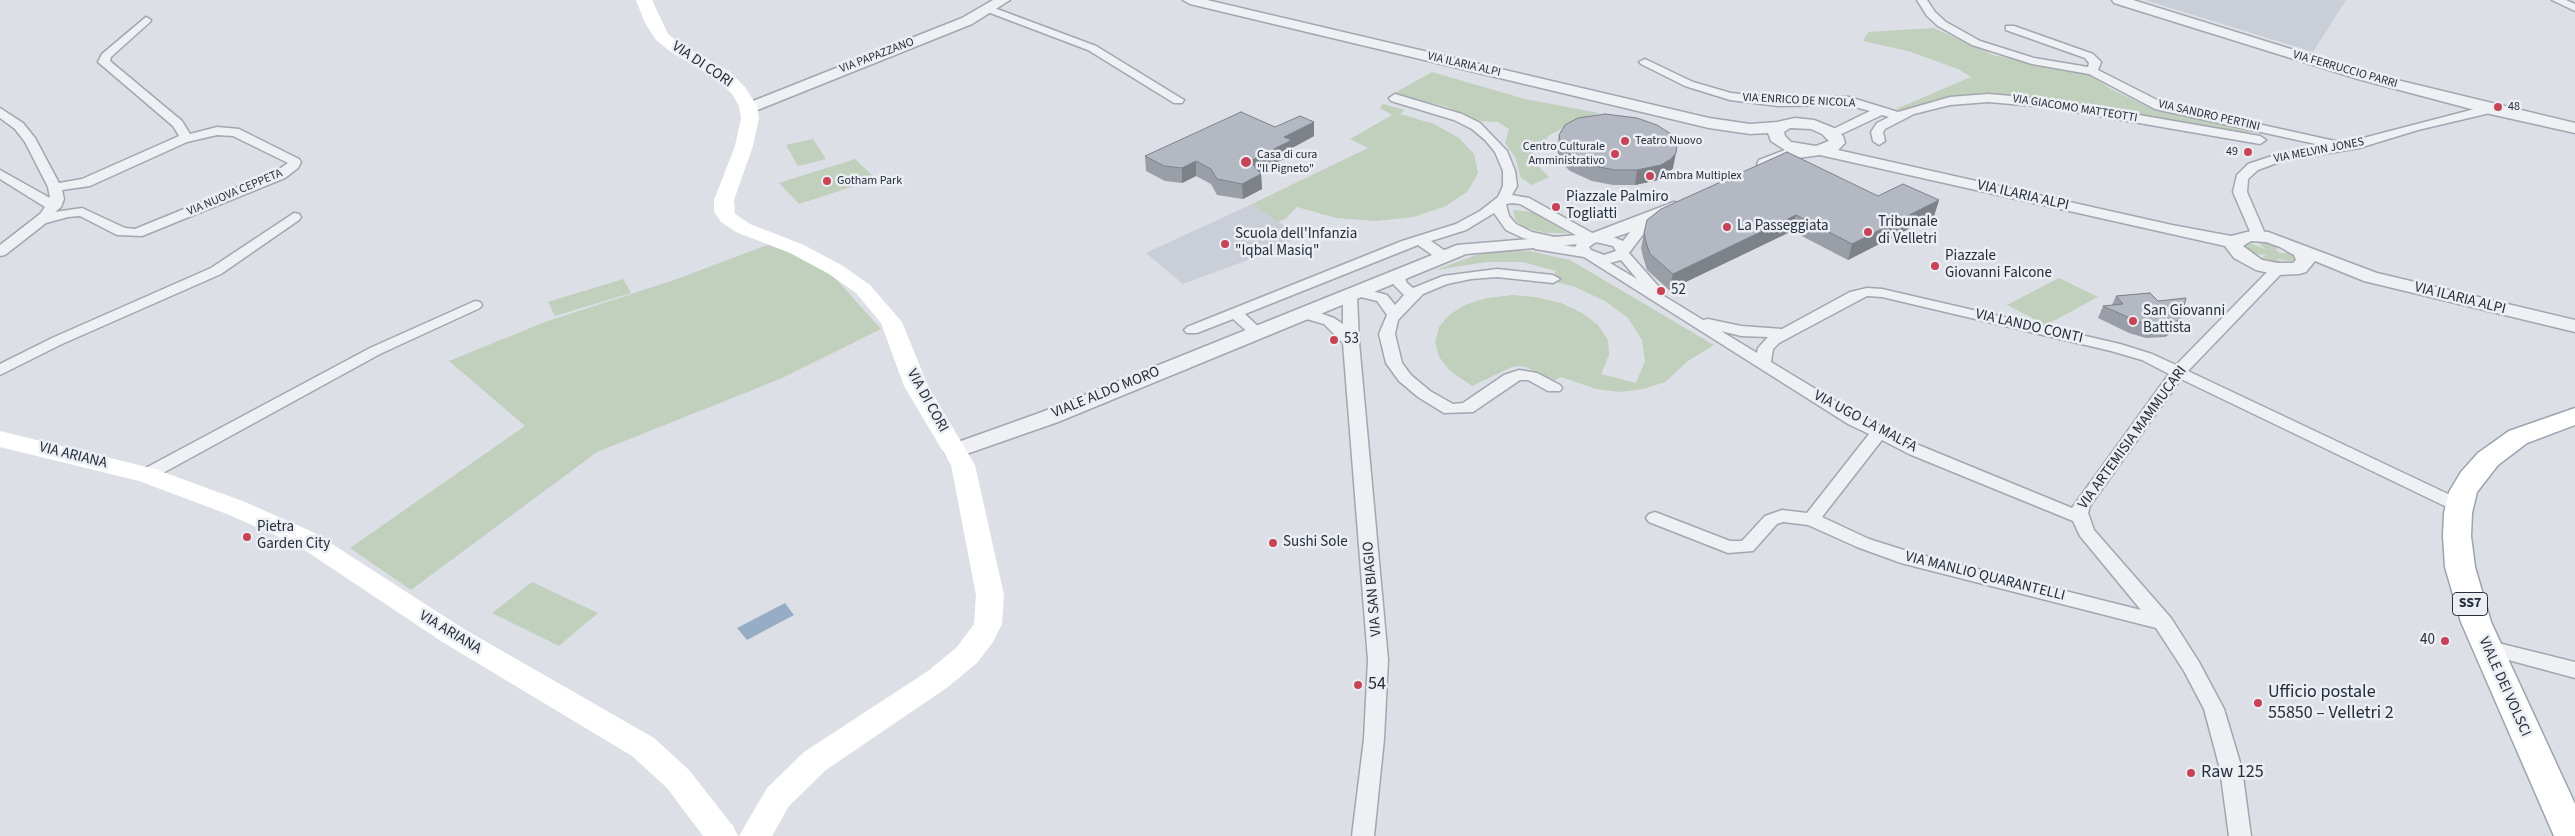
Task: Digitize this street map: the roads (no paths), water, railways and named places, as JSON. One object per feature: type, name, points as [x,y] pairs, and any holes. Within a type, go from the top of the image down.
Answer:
[{"type":"main road","name":"VIA DI CORI","points":[[644,0],[654,26],[662,37],[676,49],[726,78],[739,91],[749,108],[749,122],[743,153],[724,200],[726,215],[743,228],[781,242],[825,263],[852,281],[873,299],[891,322],[916,386],[955,451],[968,482],[989,588],[990,613],[986,629],[972,650],[947,673],[842,741],[807,768],[778,797],[755,836]]},
{"type":"main road","name":"VIALE DEI VOLSCI","points":[[2572,836],[2486,647],[2470,604],[2460,567],[2457,536],[2460,506],[2468,483],[2493,454],[2523,435],[2575,416]]},
{"type":"main road","name":"VIA ARIANA","points":[[0,438],[146,475],[236,508],[306,539],[454,636],[634,741],[653,755],[678,779],[722,836]]},
{"type":"street","name":"VIA PAPAZZANO","points":[[749,108],[957,25],[1003,0]]},
{"type":"street","name":"VIA ILARIA ALPI","points":[[1190,0],[1738,128],[1783,142]]},
{"type":"street","points":[[1922,0],[1939,22],[1976,43],[2032,61],[2092,71],[2095,62],[2089,56],[2010,28]]},
{"type":"street","name":"VIA FERRUCCIO PARRI","points":[[2119,0],[2335,68],[2490,109],[2575,128]]},
{"type":"street","points":[[2557,0],[2575,8]]},
{"type":"street","points":[[989,9],[1092,48],[1178,100]]},
{"type":"street","points":[[146,20],[106,56],[104,62],[178,124],[186,138]]},
{"type":"street","name":"VIA ENRICO DE NICOLA","points":[[1646,62],[1689,84],[1730,96],[1778,102],[1844,101],[1898,116]]},
{"type":"street","name":"VIA SANDRO PERTINI","points":[[2092,71],[2140,98],[2163,107],[2344,147]]},
{"type":"street","points":[[1192,330],[1420,240],[1473,222],[1500,202],[1510,188],[1510,175],[1502,153],[1489,136],[1458,117],[1395,98]]},
{"type":"street","name":"VIA GIACOMO MATTEOTTI","points":[[1879,141],[1878,129],[1898,116],[1927,106],[1954,100],[2017,99],[2260,140]]},
{"type":"street","name":"VIA MELVIN JONES","points":[[2259,236],[2240,192],[2242,180],[2247,172],[2256,165],[2279,158],[2344,147],[2414,127],[2490,109]]},
{"type":"street","points":[[1783,142],[1816,151],[1834,147],[1835,137],[1856,123],[1882,110]]},
{"type":"street","points":[[0,112],[25,132],[55,188],[57,199],[54,207],[42,220],[0,252]]},
{"type":"street","points":[[1747,173],[1783,142],[1795,123],[1814,125],[1856,123]]},
{"type":"street","name":"VIA ILARIA ALPI","points":[[1814,125],[1835,137],[1848,149],[1874,162]]},
{"type":"street","name":"VIA NUOVA CEPPETA","points":[[42,220],[67,213],[85,212],[122,232],[137,232],[280,175],[294,165],[292,159],[232,131],[212,131],[186,138],[85,183],[55,188]]},
{"type":"street","name":"VIA ILARIA ALPI","points":[[1816,151],[1874,162],[2172,230],[2235,242]]},
{"type":"street","points":[[0,174],[32,191],[54,207]]},
{"type":"street","points":[[1500,202],[1512,199],[1524,201],[1609,259],[1623,251],[1647,220]]},
{"type":"street","points":[[1500,202],[1502,217],[1512,227],[1528,235],[1554,241],[1591,245],[1691,199]]},
{"type":"street","points":[[0,370],[51,343],[216,271],[294,217]]},
{"type":"street","name":"VIA ILARIA ALPI","points":[[2172,230],[2247,259],[2285,269],[2371,277]]},
{"type":"street","points":[[1443,233],[1463,249]]},
{"type":"street","points":[[2247,259],[2236,250],[2235,242],[2243,237],[2259,236]]},
{"type":"street","name":"VIA ILARIA ALPI","points":[[2259,236],[2286,243],[2371,277],[2575,328]]},
{"type":"street","points":[[1420,240],[1443,256],[1463,249],[1554,241]]},
{"type":"street","points":[[1523,244],[1591,245],[1614,240],[1623,251]]},
{"type":"street","points":[[2285,269],[2299,268],[2306,261],[2301,252],[2286,243]]},
{"type":"street","name":"VIA UGO LA MALFA","points":[[1591,245],[1663,302],[1839,411],[1879,433],[2079,517]]},
{"type":"street","name":"VIA UGO LA MALFA","points":[[1623,251],[1663,302]]},
{"type":"street","name":"VIALE ALDO MORO","points":[[955,451],[1050,417],[1443,256]]},
{"type":"street","name":"VIA ARTEMISIA MAMMUCARI","points":[[2240,836],[2231,768],[2220,724],[2192,667],[2164,623],[2086,532],[2079,517],[2080,507],[2179,372],[2285,269]]},
{"type":"street","points":[[1553,279],[1519,273],[1476,274],[1436,283],[1413,294],[1394,314],[1387,334],[1394,363],[1412,385],[1447,408],[1459,410],[1468,408],[1510,378],[1519,375],[1531,376],[1554,388]]},
{"type":"street","points":[[1397,275],[1401,285],[1413,294]]},
{"type":"street","points":[[1353,292],[1382,298],[1394,314]]},
{"type":"street","name":"VIA SAN BIAGIO","points":[[1353,292],[1351,342],[1378,654],[1376,721],[1363,836]]},
{"type":"street","name":"VIA LANDO CONTI","points":[[1785,334],[1851,297],[1864,292],[1876,292],[2122,349],[2179,372],[2460,506]]},
{"type":"street","points":[[146,475],[363,357],[475,305]]},
{"type":"street","points":[[1678,311],[1728,329],[1785,334]]},
{"type":"street","points":[[1235,313],[1256,332]]},
{"type":"street","points":[[1301,313],[1318,316],[1329,321],[1341,330],[1351,342]]},
{"type":"street","points":[[1763,364],[1765,352],[1769,345],[1785,334]]},
{"type":"street","points":[[1811,519],[1879,433]]},
{"type":"street","name":"VIA MANLIO QUARANTELLI","points":[[1655,518],[1737,549],[1749,546],[1766,525],[1775,518],[1788,516],[1811,519],[1863,543],[1895,554],[2164,623]]},
{"type":"street","points":[[2486,647],[2575,670]]},
{"type":"water","points":[[785,603],[794,615],[747,640],[737,628]]},
{"type":"place","name":"48","points":[[2498,107]]},
{"type":"place","name":"Teatro Nuovo","points":[[1625,141]]},
{"type":"place","name":"49","points":[[2248,152]]},
{"type":"place","name":"Centro Culturale Amministrativo","points":[[1615,154]]},
{"type":"place","name":"Casa di cura \"Il Pigneto\"","points":[[1246,162]]},
{"type":"place","name":"Ambra Multiplex","points":[[1650,176]]},
{"type":"place","name":"Gotham Park","points":[[827,181]]},
{"type":"place","name":"Piazzale Palmiro Togliatti","points":[[1556,207]]},
{"type":"place","name":"La Passeggiata","points":[[1727,227]]},
{"type":"place","name":"Tribunale di Velletri","points":[[1868,232]]},
{"type":"place","name":"Scuola dell'Infanzia \"Iqbal Masiq\"","points":[[1225,244]]},
{"type":"place","name":"Piazzale Giovanni Falcone","points":[[1935,266]]},
{"type":"place","name":"52","points":[[1661,291]]},
{"type":"place","name":"San Giovanni Battista","points":[[2133,321]]},
{"type":"place","name":"53","points":[[1334,340]]},
{"type":"place","name":"Pietra Garden City","points":[[247,537]]},
{"type":"place","name":"Sushi Sole","points":[[1273,543]]},
{"type":"place","name":"40","points":[[2445,641]]},
{"type":"place","name":"54","points":[[1358,685]]},
{"type":"place","name":"Ufficio postale 55850 – Velletri 2","points":[[2258,703]]},
{"type":"place","name":"Raw 125","points":[[2191,773]]}]
